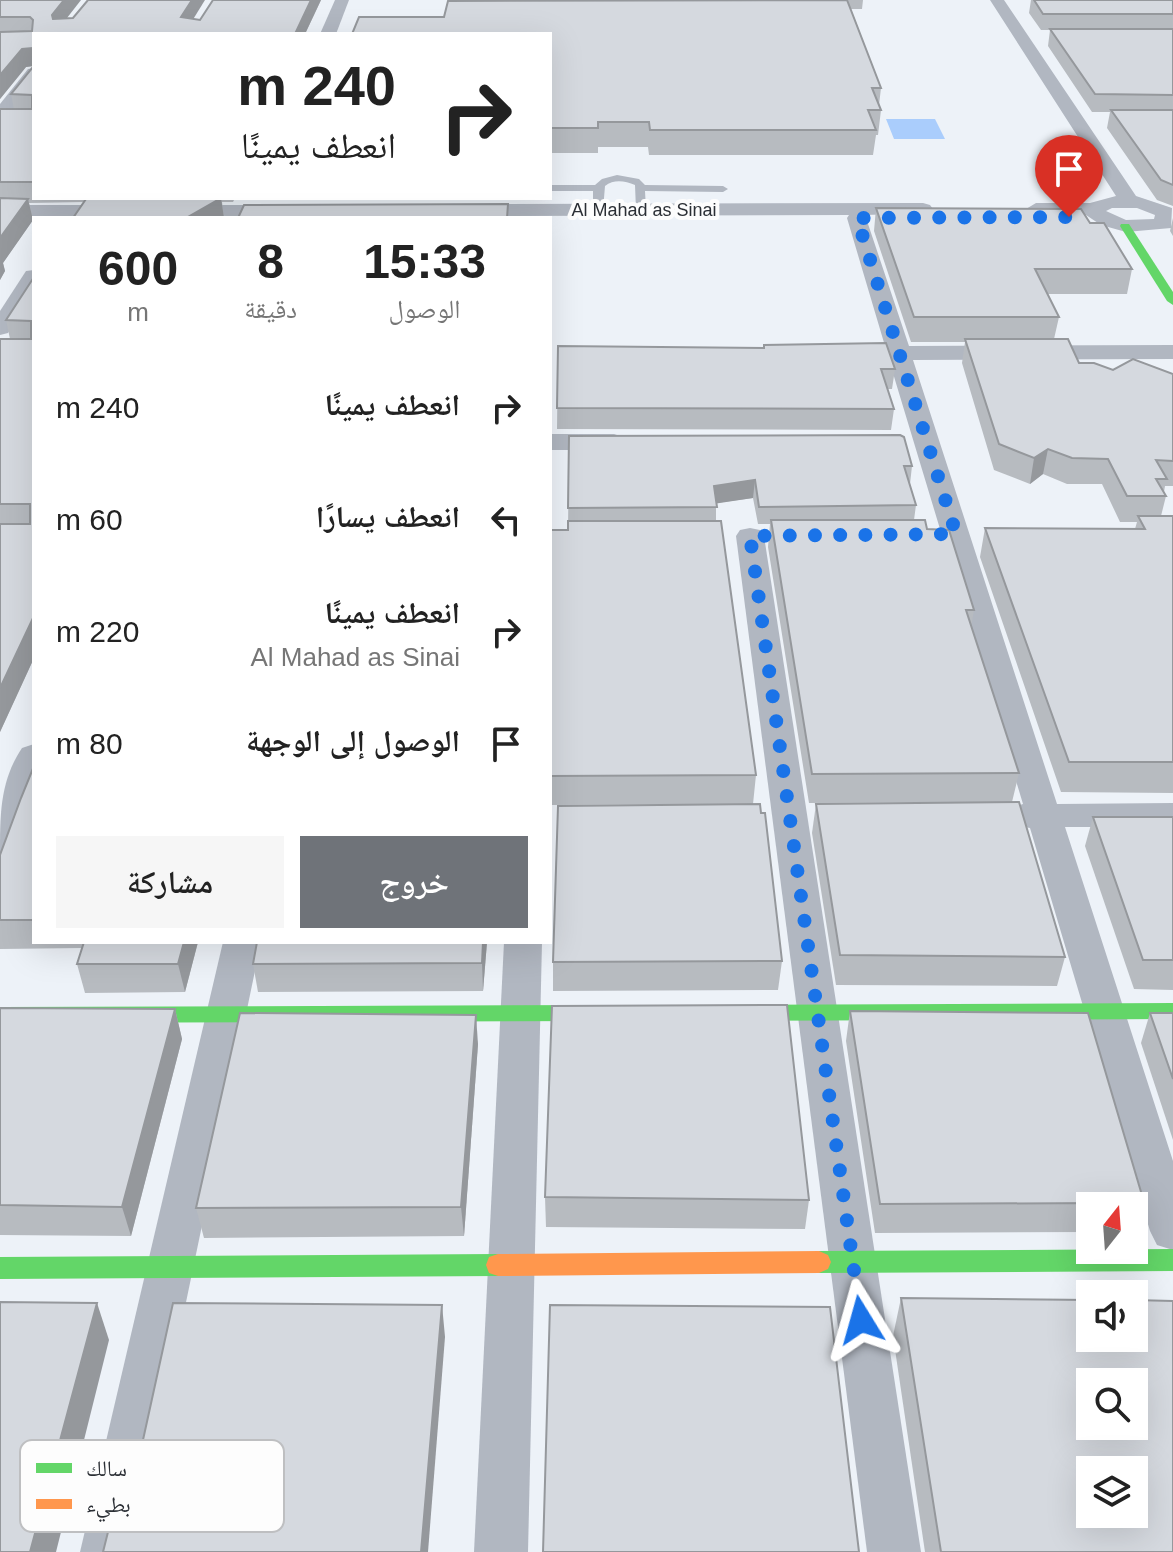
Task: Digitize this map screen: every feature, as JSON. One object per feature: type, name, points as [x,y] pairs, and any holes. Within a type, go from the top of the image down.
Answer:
[{"type":"street","points":[[329,32],[342,0]]},
{"type":"street","points":[[978,0],[1101,209],[1105,222],[1125,226],[1163,216]]},
{"type":"street","points":[[1005,4],[1030,38],[1076,120],[1130,202],[1163,216]]},
{"type":"street","points":[[23,121],[0,118],[32,76]]},
{"type":"street","points":[[1076,120],[1104,120]]},
{"type":"street","points":[[1021,213],[1101,209],[1130,202]]},
{"type":"street","points":[[0,211],[90,205],[271,204],[311,210]]},
{"type":"street","name":"Al Mahad as Sinai","points":[[438,210],[943,213],[857,218],[552,218]]},
{"type":"street","points":[[1163,216],[1165,249]]},
{"type":"street","points":[[857,218],[899,353],[911,441],[956,534],[1173,1231]]},
{"type":"street","points":[[0,221],[32,221]]},
{"type":"street","points":[[1125,226],[1173,301]]},
{"type":"street","points":[[0,328],[32,279]]},
{"type":"street","points":[[851,353],[1173,352]]},
{"type":"street","points":[[552,442],[644,442]]},
{"type":"street","points":[[750,536],[894,1552]]},
{"type":"street","points":[[10,829],[32,761]]},
{"type":"street","points":[[996,817],[1173,815]]},
{"type":"street","points":[[132,1440],[242,944]]},
{"type":"street","points":[[501,1552],[523,944]]},
{"type":"street","points":[[708,1013],[1173,1011]]},
{"type":"street","points":[[0,1015],[630,1013]]},
{"type":"street","points":[[0,1268],[1173,1260]]},
{"type":"street","points":[[107,1552],[111,1532]]},
{"type":"lane","points":[[552,188],[598,188],[608,180],[634,180],[641,188],[641,210]]},
{"type":"lane","points":[[598,188],[598,210]]},
{"type":"lane","points":[[641,188],[723,189]]},
{"type":"water","points":[[886,119],[935,119],[945,139],[894,139]]},
{"type":"building","points":[[0,0],[64,0],[52,15],[53,19],[73,18],[88,0],[192,0],[181,17],[200,20],[213,0],[311,0],[296,32],[32,32],[32,48],[22,49],[0,75],[0,32],[32,31],[33,20],[30,17],[0,17]]},
{"type":"building","points":[[847,0],[881,88],[872,88],[881,110],[868,110],[876,130],[650,130],[649,122],[598,122],[598,128],[552,128],[552,32],[353,32],[359,17],[444,17],[448,1]]},
{"type":"building","points":[[1034,0],[1173,0],[1173,14],[1043,14]]},
{"type":"building","points":[[1050,29],[1173,29],[1173,95],[1095,94]]},
{"type":"building","points":[[32,68],[32,95],[11,94]]},
{"type":"building","points":[[0,109],[32,109],[32,182],[0,182]]},
{"type":"building","points":[[1111,110],[1173,110],[1173,185],[1161,180]]},
{"type":"building","points":[[0,198],[28,199],[0,238]]},
{"type":"building","points":[[85,200],[218,200],[190,216],[74,216]]},
{"type":"building","points":[[508,204],[507,216],[239,216],[244,205]]},
{"type":"building","points":[[876,208],[1081,209],[1090,223],[1104,223],[1132,269],[1035,269],[1059,317],[914,317]]},
{"type":"building","points":[[32,280],[32,620],[0,688],[0,524],[30,524],[30,504],[0,504],[0,339],[31,339],[31,321],[6,320]]},
{"type":"building","points":[[965,339],[1068,339],[1079,363],[1094,363],[1113,370],[1133,359],[1173,374],[1173,461],[1156,460],[1167,479],[1156,479],[1166,496],[1127,496],[1108,459],[1072,458],[1048,449],[1034,458],[999,444]]},
{"type":"building","points":[[886,343],[895,369],[881,369],[894,409],[557,408],[558,346],[764,348],[764,345]]},
{"type":"building","points":[[569,436],[904,437],[912,466],[904,466],[916,505],[759,507],[755,480],[714,486],[717,507],[568,508]]},
{"type":"building","points":[[1138,516],[1173,516],[1173,762],[1069,762],[985,528],[1145,529]]},
{"type":"building","points":[[771,520],[925,520],[927,529],[949,530],[974,610],[966,610],[1019,773],[812,774]]},
{"type":"building","points":[[568,521],[721,521],[756,775],[552,776],[552,530],[568,530]]},
{"type":"building","points":[[32,771],[32,920],[0,920],[0,855]]},
{"type":"building","points":[[1019,802],[1065,957],[840,955],[816,804]]},
{"type":"building","points":[[760,804],[761,813],[765,813],[782,961],[553,962],[558,806]]},
{"type":"building","points":[[1093,817],[1173,817],[1173,960],[1143,960]]},
{"type":"building","points":[[83,944],[183,944],[178,964],[77,964]]},
{"type":"building","points":[[257,944],[483,944],[482,963],[253,964]]},
{"type":"building","points":[[787,1005],[809,1200],[545,1197],[552,1006]]},
{"type":"building","points":[[0,1008],[175,1009],[122,1207],[0,1205]]},
{"type":"building","points":[[850,1011],[1088,1013],[1141,1192],[1076,1192],[1076,1203],[880,1204]]},
{"type":"building","points":[[240,1013],[476,1015],[461,1207],[196,1208]]},
{"type":"building","points":[[1150,1013],[1173,1013],[1173,1079]]},
{"type":"building","points":[[901,1298],[1076,1300],[1076,1352],[1148,1352],[1148,1300],[1173,1301],[1173,1552],[941,1552]]},
{"type":"building","points":[[0,1302],[97,1303],[60,1440],[20,1440],[20,1532],[35,1532],[30,1552],[0,1552]]},
{"type":"building","points":[[173,1303],[442,1305],[421,1552],[103,1552],[108,1532],[284,1532],[284,1440],[143,1440]]},
{"type":"building","points":[[550,1305],[830,1307],[859,1552],[543,1552]]},
{"type":"traffic: fast","points":[[1125,226],[1173,301]]},
{"type":"traffic: fast","points":[[726,1013],[1173,1011]]},
{"type":"traffic: fast","points":[[0,1015],[610,1013]]},
{"type":"traffic: fast","points":[[819,1262],[1173,1260]]},
{"type":"traffic: fast","points":[[0,1268],[498,1265]]},
{"type":"traffic: slow","points":[[498,1265],[819,1262]]},
{"type":"route","points":[[861,1320],[750,536],[956,534],[857,218],[1069,217]]}]
